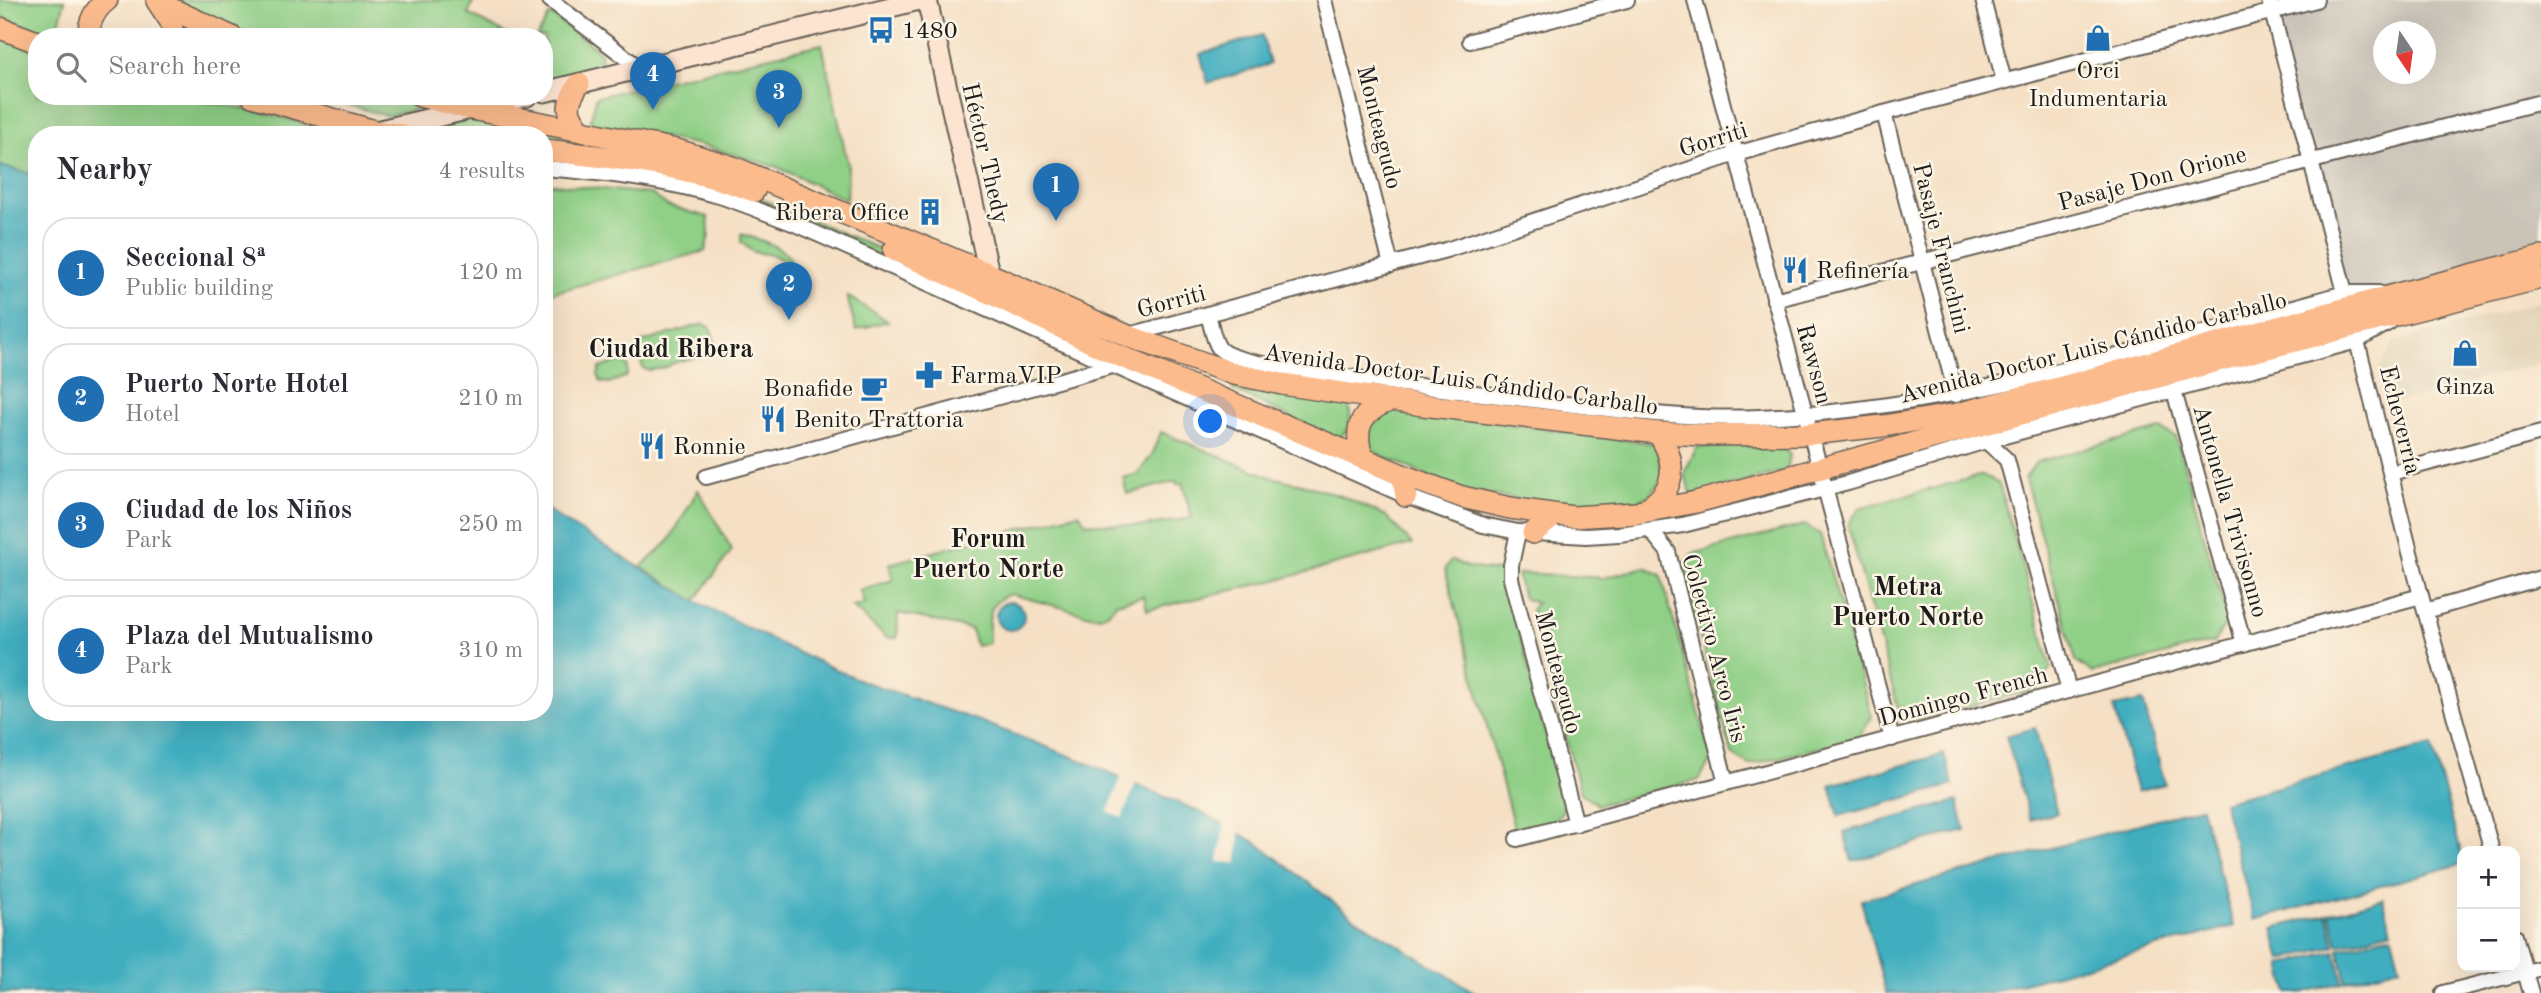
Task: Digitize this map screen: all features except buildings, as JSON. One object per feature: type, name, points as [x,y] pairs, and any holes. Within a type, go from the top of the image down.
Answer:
[{"type":"main road","points":[[90,28],[91,19],[100,5],[107,0]]},
{"type":"main road","points":[[553,90],[919,0]]},
{"type":"main road","name":"Héctor Thedy","points":[[927,0],[992,284]]},
{"type":"main road","points":[[157,1],[171,22],[172,28]]},
{"type":"main road","points":[[157,1],[213,28]]},
{"type":"main road","points":[[0,28],[28,39]]},
{"type":"main road","points":[[579,84],[570,97],[568,107],[570,118],[581,131]]},
{"type":"main road","points":[[283,105],[354,126]]},
{"type":"main road","name":"Avenida Doctor Luis Cándido Carballo","points":[[455,105],[677,150],[733,167],[992,284],[1113,353],[1362,457],[1404,485],[1555,515],[1644,521],[1696,502],[2217,361],[2351,317]]},
{"type":"main road","points":[[405,126],[488,105]]},
{"type":"main road","name":"Avenida Doctor Luis Cándido Carballo","points":[[553,151],[639,161],[729,181],[1128,336],[1234,374],[1392,400],[1658,433],[1706,435],[1807,424],[1883,426],[1957,414],[2404,303],[2541,257]]},
{"type":"main road","name":"Avenida Doctor Luis Cándido Carballo","points":[[2404,303],[2541,278]]},
{"type":"main road","points":[[2217,361],[2244,372]]},
{"type":"main road","points":[[2042,374],[2066,386]]},
{"type":"main road","points":[[1362,457],[1357,439],[1361,421],[1374,407],[1392,400]]},
{"type":"main road","points":[[1693,417],[1706,435]]},
{"type":"main road","points":[[1959,431],[1986,441]]},
{"type":"main road","points":[[1644,521],[1667,488],[1672,469],[1669,449],[1658,433]]},
{"type":"main road","points":[[1526,532],[1555,515]]},
{"type":"street","points":[[550,0],[640,69]]},
{"type":"street","name":"Monteagudo","points":[[1324,0],[1391,265]]},
{"type":"street","points":[[1470,41],[1627,0]]},
{"type":"street","name":"Rawson","points":[[1695,0],[1892,739]]},
{"type":"street","points":[[1983,0],[2004,81]]},
{"type":"street","name":"Gorriti","points":[[1128,336],[1460,246],[1736,154],[2270,6],[2316,0]]},
{"type":"street","name":"Echeverría","points":[[2270,6],[2421,596],[2491,846]]},
{"type":"street","name":"Pasaje Don Orione","points":[[1774,300],[2541,102]]},
{"type":"street","name":"Pasaje Franchini","points":[[1884,113],[1956,395]]},
{"type":"street","name":"Avenida Doctor Luis Cándido Carballo","points":[[553,169],[615,174],[673,184],[719,196],[795,224],[1112,366],[1404,485],[1483,525],[1526,532],[1586,536],[1644,521],[1683,524],[1825,489],[1986,441],[2244,372],[2351,317],[2404,303]]},
{"type":"street","name":"Héctor Thedy","points":[[992,284],[1000,316]]},
{"type":"street","points":[[1208,314],[1219,348],[1231,357],[1268,365],[1424,387],[1693,417],[1807,424],[1861,410],[1956,395],[2042,374],[2351,317]]},
{"type":"street","points":[[706,477],[1112,366]]},
{"type":"street","name":"Antonella Trivisonno","points":[[2174,391],[2244,643]]},
{"type":"street","points":[[2390,473],[2541,433]]},
{"type":"street","points":[[1986,441],[2007,460],[2069,691]]},
{"type":"street","name":"Colectivo Arco Iris","points":[[1644,521],[1668,552],[1726,783]]},
{"type":"street","name":"Monteagudo","points":[[1526,532],[1511,565],[1511,579],[1576,824]]},
{"type":"street","points":[[2426,611],[2541,578]]},
{"type":"street","name":"Domingo French","points":[[1517,839],[2421,596]]},
{"type":"street","points":[[2520,954],[2531,993]]},
{"type":"street","points":[[2443,993],[2541,968]]},
{"type":"shaded area","points":[[2316,0],[2541,0],[2541,257],[2349,309],[2272,12]]},
{"type":"shaded area","name":"Ginza","points":[[2541,301],[2541,363],[2390,404],[2380,367],[2395,342]]},
{"type":"green space","points":[[0,0],[65,0],[58,28],[34,28],[0,16]]},
{"type":"green space","points":[[180,0],[474,0],[468,14],[495,28],[234,28],[187,7]]},
{"type":"green space","points":[[550,14],[599,51],[601,60],[596,67],[553,77],[553,28],[542,28]]},
{"type":"green space","points":[[0,38],[28,48],[28,105],[227,105],[313,126],[28,126],[28,173],[0,166]]},
{"type":"green space","points":[[822,44],[848,165],[847,200],[777,167],[700,145],[590,123],[596,97]]},
{"type":"green space","points":[[349,105],[426,107],[388,116]]},
{"type":"green space","points":[[477,117],[524,126],[437,126]]},
{"type":"green space","points":[[553,132],[674,155],[553,146]]},
{"type":"green space","points":[[553,159],[745,192],[948,278],[945,284],[747,200],[553,165]]},
{"type":"green space","points":[[553,184],[651,194],[668,206],[708,217],[709,235],[705,251],[553,293]]},
{"type":"green space","points":[[741,234],[777,247],[792,262],[753,252],[741,242]]},
{"type":"green space","points":[[847,296],[888,321],[856,330]]},
{"type":"green space","points":[[703,324],[710,327],[716,345],[712,355],[649,371],[643,368],[637,349],[639,343]]},
{"type":"green space","points":[[619,361],[628,366],[627,376],[609,383],[601,382],[598,375],[600,368]]},
{"type":"green space","points":[[1238,384],[1347,400],[1350,411],[1349,426],[1337,439],[1233,390],[1232,386]]},
{"type":"green space","points":[[1402,409],[1657,444],[1663,477],[1649,496],[1637,502],[1588,510],[1459,490],[1367,449],[1365,429],[1387,410]]},
{"type":"green space","points":[[2160,429],[2176,437],[2228,621],[2214,642],[2093,673],[2076,661],[2025,479],[2036,462]]},
{"type":"green space","points":[[1161,432],[1270,477],[1344,497],[1386,516],[1412,544],[1285,578],[1147,610],[1144,596],[1116,603],[1107,613],[1094,616],[1010,594],[996,602],[992,608],[989,643],[976,646],[971,629],[898,613],[897,638],[887,638],[852,607],[864,604],[860,590],[893,580],[889,564],[1079,513],[1086,523],[1144,526],[1192,518],[1182,483],[1177,484],[1176,481],[1127,494],[1123,478],[1138,474],[1153,453]]},
{"type":"green space","points":[[1779,442],[1790,455],[1788,466],[1782,472],[1692,495],[1684,473],[1697,447]]},
{"type":"green space","points":[[1983,475],[1999,484],[2051,667],[2037,689],[1916,720],[1898,708],[1848,525],[1859,508]]},
{"type":"green space","points":[[698,490],[732,550],[695,601],[641,567],[669,541]]},
{"type":"green space","points":[[1804,525],[1820,534],[1872,717],[1858,738],[1749,765],[1732,754],[1682,571],[1692,554]]},
{"type":"green space","points":[[1452,560],[1467,567],[1503,572],[1565,805],[1557,817],[1544,824],[1515,831],[1445,569]]},
{"type":"green space","points":[[1645,567],[1661,575],[1712,759],[1699,780],[1598,805],[1581,793],[1531,610],[1536,603],[1523,598],[1517,574],[1598,576],[1599,579]]},
{"type":"water","points":[[1262,35],[1270,64],[1208,83],[1200,54]]},
{"type":"water","points":[[0,166],[28,173],[28,721],[553,721],[553,514],[695,601],[792,650],[862,681],[979,721],[1083,761],[1202,813],[1257,843],[1353,917],[1476,993],[0,993]]},
{"type":"water","points":[[1010,602],[1020,606],[1024,616],[1020,626],[1010,630],[1000,626],[996,616],[1000,606]]},
{"type":"water","points":[[2143,701],[2165,784],[2137,791],[2114,707]]},
{"type":"water","points":[[2035,728],[2057,813],[2030,820],[2006,736]]},
{"type":"water","points":[[2432,745],[2459,846],[2457,846],[2457,865],[2255,920],[2223,802]]},
{"type":"water","points":[[1944,754],[1953,785],[1839,816],[1830,785]]},
{"type":"water","points":[[1957,801],[1965,830],[1852,861],[1844,832]]},
{"type":"water","points":[[2201,807],[2234,926],[1987,993],[1886,993],[1861,900]]},
{"type":"water","points":[[2383,899],[2392,931],[2338,945],[2329,913]]},
{"type":"water","points":[[2327,914],[2335,946],[2281,960],[2273,928]]},
{"type":"water","points":[[2392,935],[2400,967],[2346,981],[2338,949]]},
{"type":"water","points":[[2335,951],[2343,982],[2302,993],[2288,993],[2281,965]]},
{"type":"pier","points":[[1122,775],[1136,782],[1122,818],[1108,812]]},
{"type":"pier","points":[[1225,821],[1240,829],[1237,863],[1218,862]]},
{"type":"place","name":"1480","points":[[881,30]]},
{"type":"place","name":"Orci Indumentaria","points":[[2098,38]]},
{"type":"place","name":"Plaza del Mutualismo","points":[[653,110]]},
{"type":"place","name":"Ciudad de los Niños","points":[[779,128]]},
{"type":"place","name":"Ribera Office","points":[[930,212]]},
{"type":"place","name":"Seccional 8ª","points":[[1056,221]]},
{"type":"place","name":"Refinería","points":[[1795,270]]},
{"type":"place","name":"Puerto Norte Hotel","points":[[789,320]]},
{"type":"place","name":"Ginza","points":[[2465,353]]},
{"type":"place","name":"FarmaVIP","points":[[929,375]]},
{"type":"place","name":"Bonafide","points":[[874,388]]},
{"type":"place","name":"Benito Trattoria","points":[[773,419]]},
{"type":"place","name":"Ronnie","points":[[652,446]]},
{"type":"district","name":"Ciudad Ribera","points":[[671,348]]},
{"type":"district","name":"Forum Puerto Norte","points":[[988,553]]},
{"type":"district","name":"Metra Puerto Norte","points":[[1908,601]]}]
